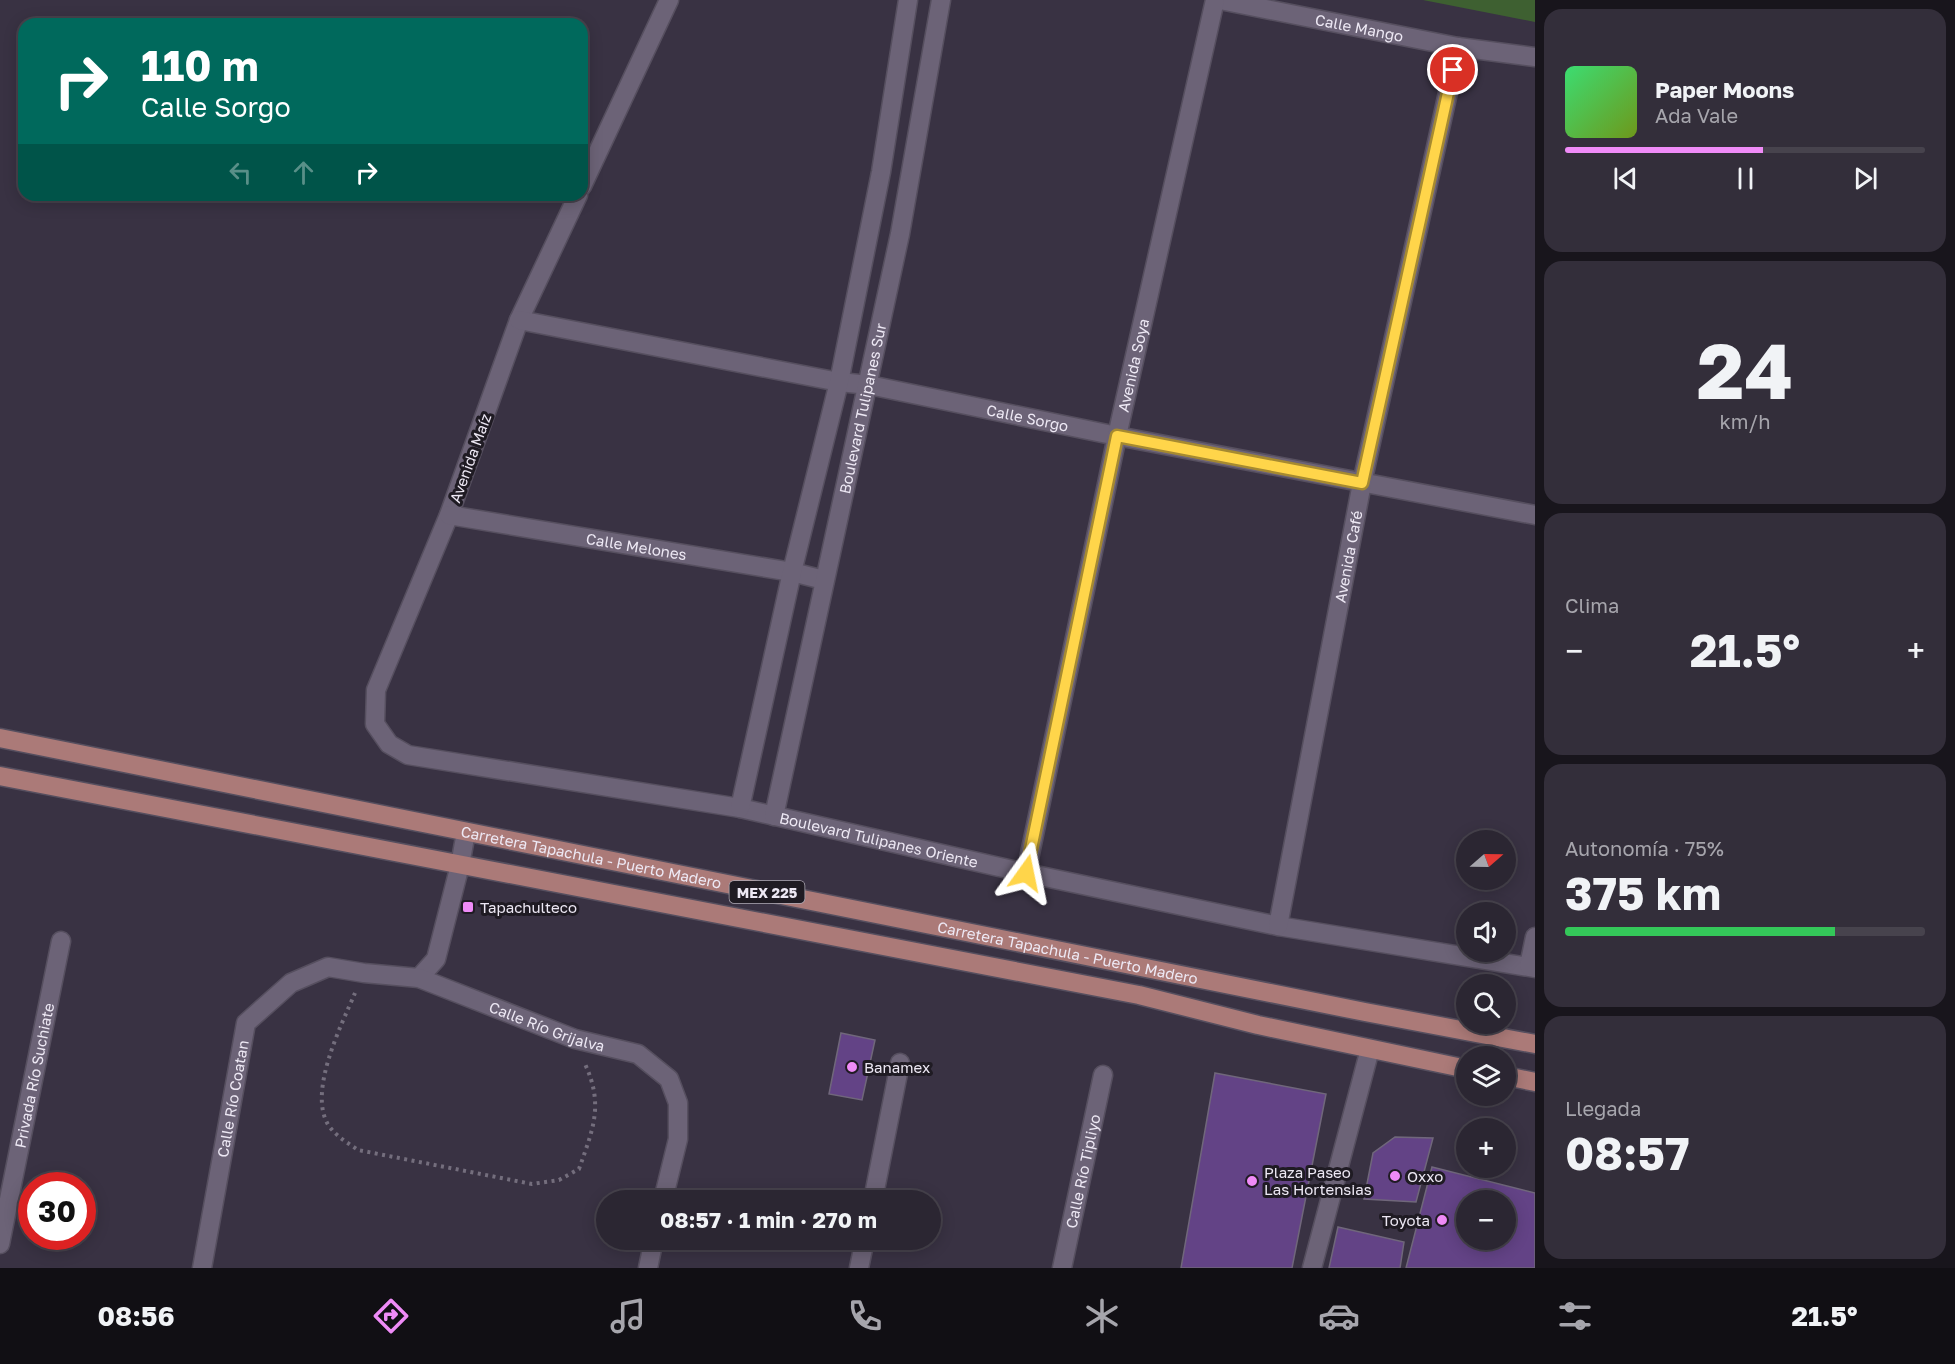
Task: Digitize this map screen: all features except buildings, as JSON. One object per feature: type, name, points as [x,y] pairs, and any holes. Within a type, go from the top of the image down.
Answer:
[{"type":"main road","name":"Carretera Tapachula - Puerto Madero","points":[[0,738],[1354,1010],[1535,1044]]},
{"type":"main road","name":"Carretera Tapachula - Puerto Madero","points":[[0,776],[1139,994],[1258,1025],[1456,1067]]},
{"type":"main road","points":[[1516,1078],[1535,1082]]},
{"type":"street","points":[[588,173],[669,0]]},
{"type":"street","name":"Boulevard Tulipanes Sur","points":[[740,808],[792,572],[839,382],[881,172],[908,0]]},
{"type":"street","name":"Boulevard Tulipanes Sur","points":[[774,816],[900,234],[941,0]]},
{"type":"street","name":"Avenida Soya","points":[[1026,873],[1117,436],[1215,0]]},
{"type":"street","name":"Calle Mango","points":[[1220,0],[1458,47],[1535,57]]},
{"type":"street","name":"Avenida Café","points":[[1278,926],[1362,483],[1458,47]]},
{"type":"street","name":"Avenida Maíz","points":[[375,724],[376,690],[449,515],[519,320],[575,201]]},
{"type":"street","name":"Calle Sorgo","points":[[519,320],[839,382],[869,385],[1117,436],[1535,515]]},
{"type":"street","name":"Calle Melones","points":[[449,515],[792,572],[824,580]]},
{"type":"street","name":"Boulevard Tulipanes Oriente","points":[[375,724],[389,744],[408,755],[740,808],[1026,873],[1278,926],[1532,967]]},
{"type":"street","points":[[419,978],[436,959],[466,832]]},
{"type":"street","points":[[1532,967],[1535,937]]},
{"type":"street","name":"Privada Río Suchiate","points":[[0,1244],[62,941]]},
{"type":"street","name":"Calle Río Coatan","points":[[202,1268],[246,1023],[291,983],[328,968],[419,978]]},
{"type":"street","name":"Calle Río Grijalva","points":[[419,978],[575,1039],[638,1054],[669,1079],[678,1103],[678,1139],[665,1190]]},
{"type":"street","points":[[1312,1268],[1370,1048]]},
{"type":"street","points":[[875,1190],[900,1063]]},
{"type":"street","name":"Calle Río Tipliyo","points":[[1062,1268],[1103,1075]]},
{"type":"street","points":[[648,1268],[652,1250]]},
{"type":"street","points":[[859,1268],[863,1250]]},
{"type":"path","points":[[364,973],[333,1042],[323,1083],[323,1113],[329,1126],[342,1140],[358,1150],[532,1184],[559,1180],[579,1169],[595,1119],[596,1095],[593,1080],[575,1039]]},
{"type":"green space","points":[[1423,0],[1535,0],[1535,22]]},
{"type":"place","name":"Tapachulteco","points":[[468,907]]},
{"type":"place","name":"Banamex","points":[[852,1067]]},
{"type":"place","name":"Oxxo","points":[[1395,1176]]},
{"type":"place","name":"Plaza Paseo Las Hortensias","points":[[1252,1181]]},
{"type":"place","name":"Toyota","points":[[1442,1220]]},
{"type":"route","points":[[1026,873],[1117,436],[1362,483],[1453,70]]}]
